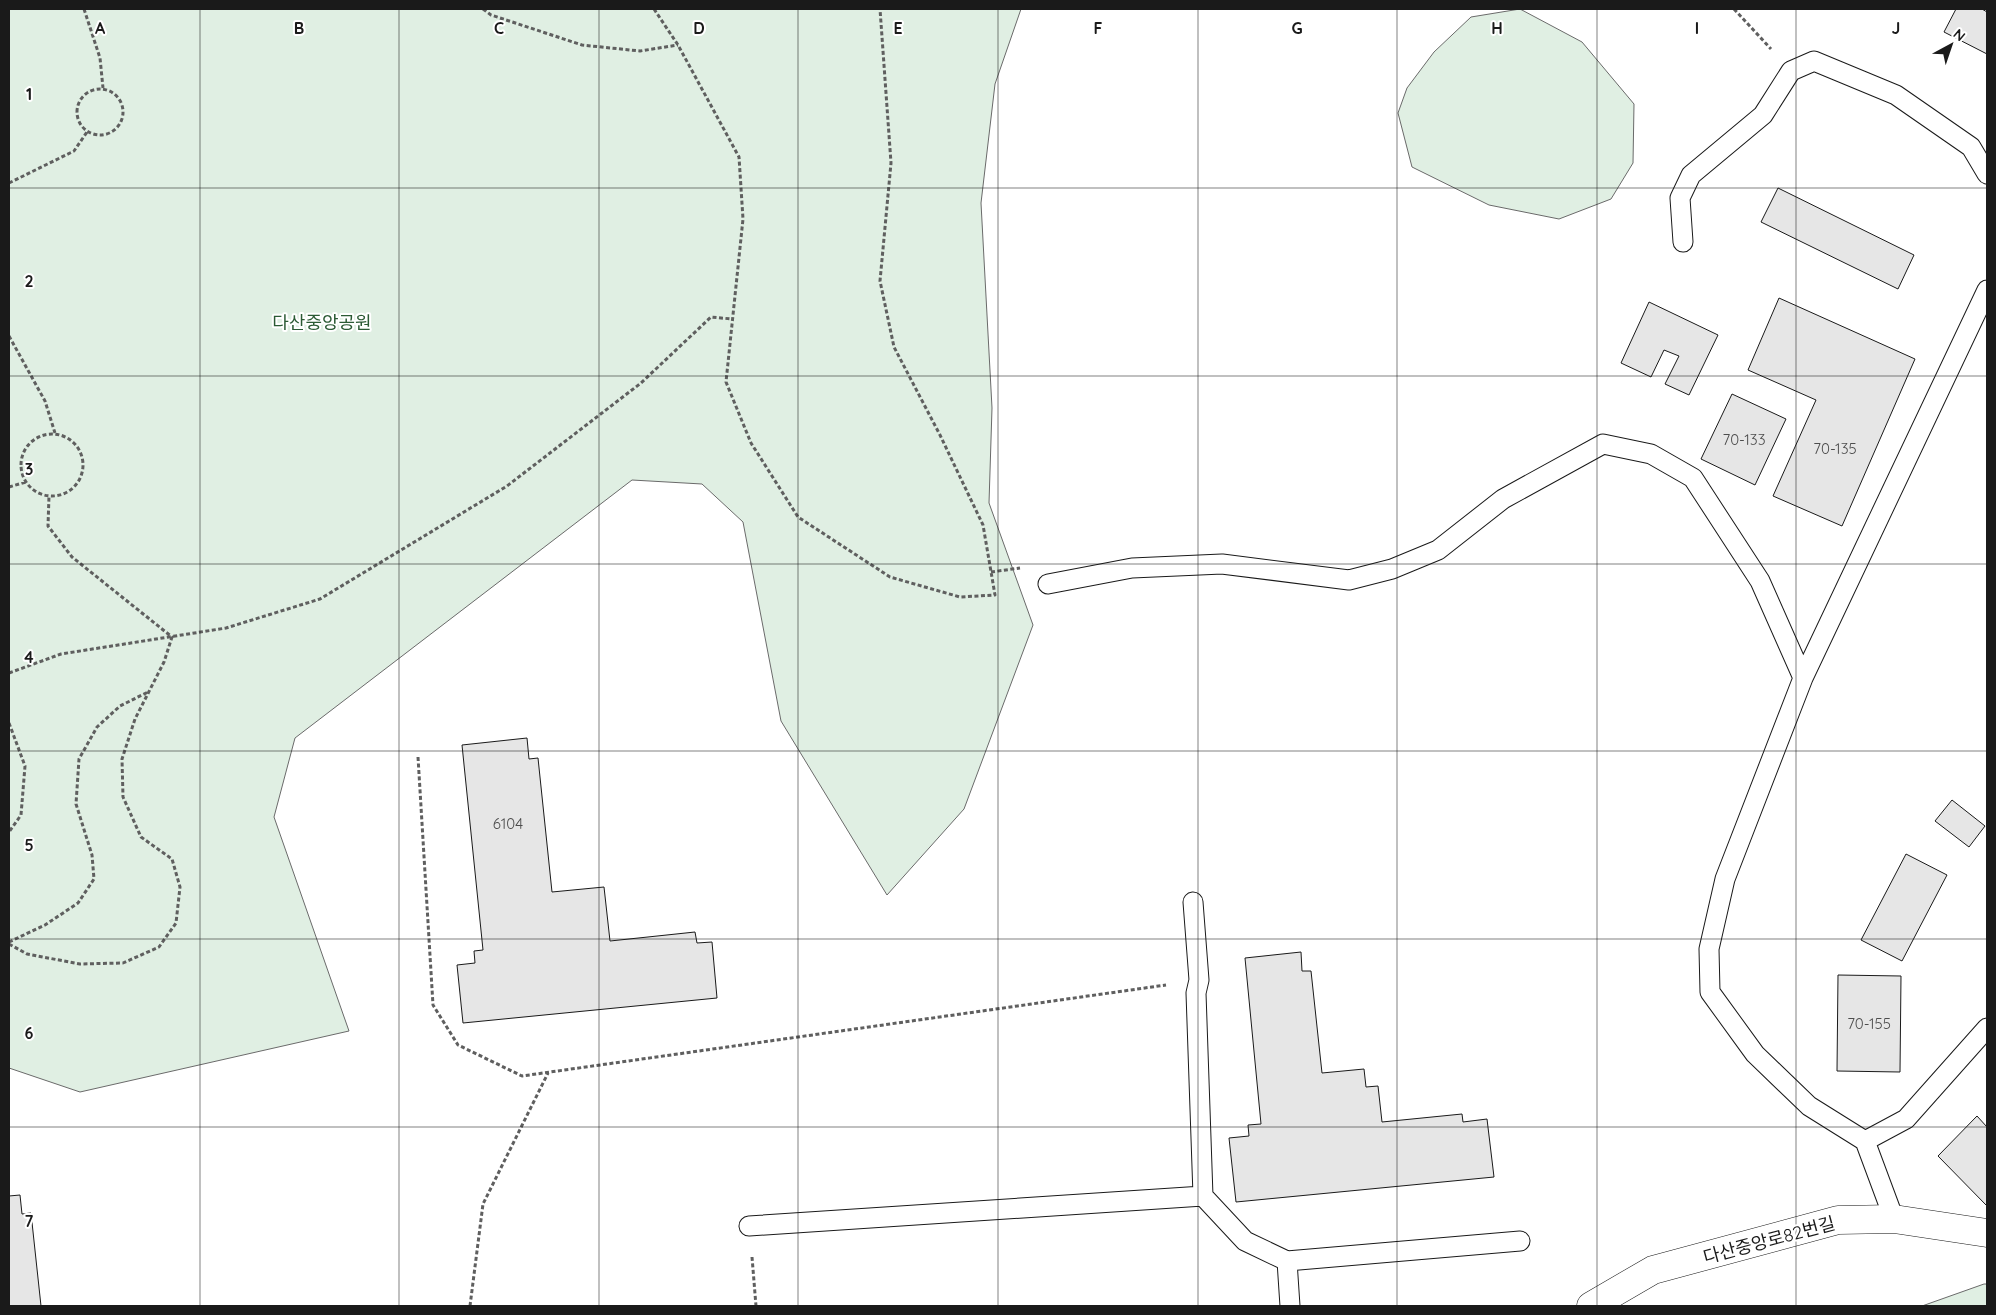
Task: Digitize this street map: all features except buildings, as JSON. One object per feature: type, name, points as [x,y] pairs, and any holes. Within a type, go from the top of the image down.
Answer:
[{"type":"street","name":"다산중앙로82번길","points":[[1591,1306],[1653,1270],[1838,1220],[1894,1219],[1987,1233]]},
{"type":"lane","points":[[1683,242],[1680,198],[1691,176],[1764,115],[1791,71],[1814,61],[1896,96],[1971,147],[1987,174]]},
{"type":"lane","points":[[1894,1219],[1865,1141],[1809,1106],[1762,1061],[1710,992],[1709,949],[1725,879],[1803,678],[1987,290]]},
{"type":"lane","points":[[1048,584],[1132,568],[1222,564],[1349,580],[1357,578],[1392,569],[1438,550],[1503,499],[1603,444],[1651,454],[1693,478],[1760,581],[1803,678]]},
{"type":"lane","points":[[1193,902],[1199,980],[1196,993],[1203,1196],[1245,1241],[1287,1261],[1520,1241]]},
{"type":"lane","points":[[1865,1141],[1906,1119],[1987,1028]]},
{"type":"lane","points":[[750,1226],[1203,1196]]},
{"type":"lane","points":[[1287,1261],[1290,1306]]},
{"type":"path","points":[[84,9],[100,58],[103,88]]},
{"type":"path","points":[[483,9],[491,15],[582,45],[640,51],[678,45]]},
{"type":"path","points":[[654,9],[678,45],[739,157],[743,219],[726,382],[752,443],[798,517],[890,577],[960,597],[995,595],[982,525],[940,435],[894,347],[880,282],[890,163],[880,9]]},
{"type":"path","points":[[1734,9],[1791,71]]},
{"type":"path","points":[[103,88],[113,92],[120,99],[124,109],[122,120],[117,129],[108,134],[98,135],[88,132],[78,119],[78,104],[84,94],[92,89],[103,88]]},
{"type":"path","points":[[9,183],[74,151],[88,132]]},
{"type":"path","points":[[9,673],[61,654],[226,628],[320,599],[507,486],[641,382],[711,317],[732,319]]},
{"type":"path","points":[[9,336],[45,401],[55,434]]},
{"type":"path","points":[[55,434],[66,436],[75,443],[81,452],[84,462],[82,474],[74,487],[60,496],[40,494],[26,482],[20,463],[25,449],[35,438],[55,434]]},
{"type":"path","points":[[9,487],[26,482]]},
{"type":"path","points":[[49,496],[48,526],[72,557],[172,637]]},
{"type":"path","points":[[9,943],[27,954],[80,964],[123,963],[159,947],[176,923],[180,887],[172,859],[141,837],[123,797],[122,759],[135,719],[164,662],[172,637]]},
{"type":"path","points":[[9,943],[45,925],[78,902],[94,879],[92,855],[76,804],[79,759],[97,727],[120,706],[148,692]]},
{"type":"path","points":[[9,722],[26,766],[21,815],[9,832]]},
{"type":"path","points":[[418,757],[434,1005],[458,1045],[522,1076],[1199,980]]},
{"type":"path","points":[[470,1306],[483,1204],[549,1072]]},
{"type":"path","points":[[750,1226],[756,1306]]},
{"type":"green space","name":"다산중앙공원","points":[[9,9],[1021,9],[995,84],[981,203],[992,408],[989,503],[1033,625],[964,809],[887,895],[781,721],[743,522],[702,484],[632,480],[295,738],[274,817],[349,1031],[80,1092],[9,1068]]},
{"type":"green space","points":[[1520,9],[1582,42],[1634,104],[1633,163],[1611,199],[1559,219],[1489,205],[1412,167],[1398,113],[1407,88],[1434,52],[1471,17]]},
{"type":"green space","points":[[1987,1284],[1987,1306],[1922,1306]]}]
